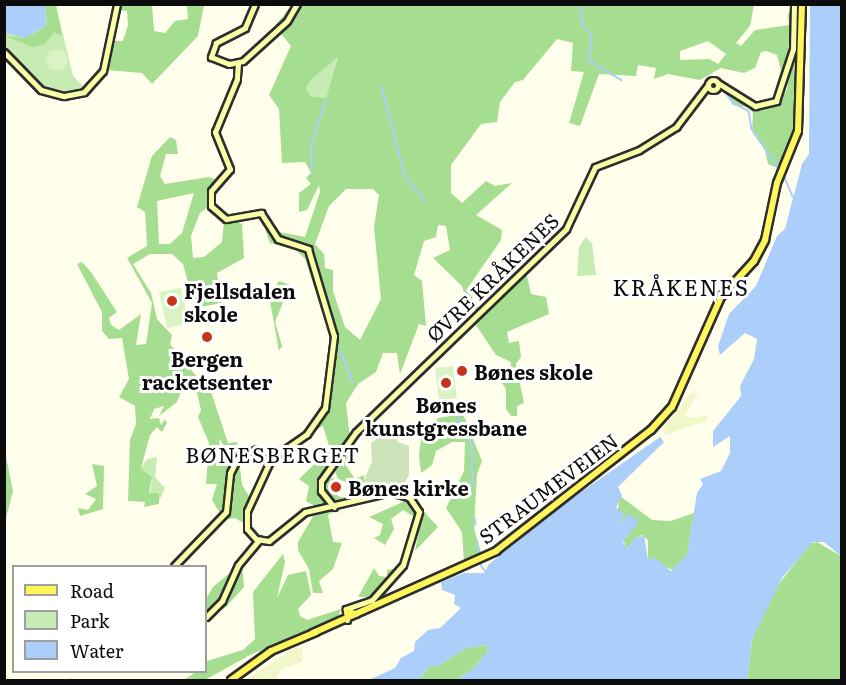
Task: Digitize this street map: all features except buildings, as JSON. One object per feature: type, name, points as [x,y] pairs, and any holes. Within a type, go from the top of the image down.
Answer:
[{"type":"main road","points":[[4,52],[41,90],[64,96],[84,92],[103,72],[117,4]]},
{"type":"main road","points":[[238,63],[220,61],[210,53],[216,43],[246,28],[255,4]]},
{"type":"main road","points":[[297,4],[287,21],[238,63],[237,79],[215,132],[229,171],[211,191],[209,201],[223,218],[258,213],[269,220],[278,239],[309,251],[334,332],[331,387],[324,411],[304,436],[275,454],[246,517],[248,532],[260,540],[276,539],[305,512],[332,508],[397,492],[411,498],[419,512],[412,544],[399,570],[372,600],[348,615]]},
{"type":"main road","name":"ØVRE KRÅKENES","points":[[332,508],[321,491],[321,481],[352,436],[566,229],[595,167],[639,150],[676,127],[699,94],[709,86],[729,87],[757,106],[778,99],[794,40],[794,4]]},
{"type":"main road","name":"STRAUMEVEIEN","points":[[348,615],[356,614],[496,551],[647,432],[675,402],[723,294],[754,261],[766,237],[776,187],[798,131],[803,4]]},
{"type":"main road","points":[[176,565],[226,512],[230,473],[237,459],[257,449],[275,454]]},
{"type":"main road","points":[[207,616],[222,601],[238,565],[260,540]]},
{"type":"main road","name":"STRAUMEVEIEN","points":[[231,681],[271,651],[401,593]]},
{"type":"green space","points":[[4,5],[56,5],[73,76],[85,88],[65,93],[42,88],[5,49]]},
{"type":"green space","points":[[45,5],[56,5],[62,36],[54,32],[45,44],[33,47],[5,36],[24,38],[41,30],[47,24]]},
{"type":"green space","points":[[119,5],[152,5],[154,31],[165,33],[175,21],[188,19],[187,6],[204,5],[198,36],[152,84],[142,73],[106,70],[112,41],[123,41],[128,25],[127,11],[118,10]]},
{"type":"green space","points":[[292,5],[754,5],[750,26],[736,43],[741,46],[755,30],[789,25],[788,13],[793,14],[785,74],[776,98],[772,100],[781,70],[777,55],[767,51],[761,52],[755,68],[744,73],[721,68],[700,80],[668,74],[654,79],[656,68],[638,65],[636,76],[599,74],[580,126],[569,123],[584,72],[571,71],[573,43],[557,39],[523,80],[515,82],[500,102],[497,122],[481,124],[451,165],[451,193],[462,203],[486,181],[495,186],[512,183],[476,215],[502,230],[501,240],[467,289],[480,310],[526,271],[531,294],[546,297],[549,314],[507,332],[509,343],[519,341],[521,357],[516,364],[524,403],[517,406],[517,416],[511,416],[506,409],[506,389],[500,380],[509,383],[511,362],[496,355],[474,322],[477,314],[467,298],[456,299],[464,293],[462,286],[433,258],[450,250],[446,226],[438,225],[436,237],[424,241],[414,275],[422,281],[426,326],[419,324],[400,374],[397,353],[383,353],[376,372],[358,384],[346,403],[352,457],[347,467],[355,479],[364,475],[364,481],[356,494],[349,483],[338,479],[335,472],[348,455],[339,448],[324,470],[327,481],[334,477],[330,490],[340,497],[355,498],[328,515],[333,542],[342,543],[333,569],[319,581],[323,593],[313,593],[309,569],[298,550],[298,542],[318,508],[306,501],[309,486],[299,479],[330,449],[323,426],[306,436],[328,402],[337,328],[324,318],[305,259],[296,250],[270,243],[262,220],[255,216],[263,217],[271,236],[279,232],[305,237],[320,192],[319,185],[307,210],[299,212],[299,193],[311,184],[306,178],[311,173],[305,162],[282,163],[279,109],[269,95],[291,46],[275,26]],"holes":[[[708,41],[726,54],[718,64],[709,59],[680,60],[680,51]],[[338,57],[326,98],[310,96],[306,88],[312,79]],[[346,189],[373,189],[379,195],[374,227],[381,299],[360,340],[345,327],[333,291],[333,270],[325,268],[324,254],[315,244],[329,206]]]},
{"type":"green space","points":[[799,19],[796,132],[781,168],[768,164],[765,150],[752,132],[753,113],[748,107],[733,105],[726,90],[756,109],[776,106],[787,90]]},
{"type":"green space","points":[[57,49],[65,52],[68,60],[65,68],[57,71],[49,68],[46,60],[49,52]]},
{"type":"green space","points":[[338,57],[326,98],[310,96],[306,88],[312,79]]},
{"type":"green space","points":[[170,137],[176,140],[178,154],[166,154],[160,176],[165,184],[209,177],[223,182],[212,204],[200,213],[191,236],[193,258],[204,257],[222,242],[224,221],[236,221],[242,224],[244,258],[217,273],[222,303],[195,308],[183,264],[172,254],[150,254],[133,264],[151,293],[157,319],[172,335],[170,344],[198,378],[208,383],[228,443],[237,442],[242,485],[254,504],[247,525],[235,518],[224,520],[212,500],[217,484],[206,484],[209,443],[198,417],[201,410],[196,389],[187,376],[171,383],[171,392],[181,392],[177,402],[159,416],[164,406],[154,409],[150,419],[159,418],[161,425],[165,419],[167,423],[162,432],[157,427],[150,435],[141,468],[152,477],[149,493],[159,493],[159,504],[144,507],[145,502],[128,501],[130,440],[136,424],[135,406],[119,397],[129,379],[122,338],[109,339],[102,331],[102,312],[77,264],[82,262],[91,272],[117,312],[109,318],[111,325],[119,330],[141,314],[136,345],[146,344],[152,303],[127,258],[147,246],[145,212],[137,207],[152,156]],"holes":[[[194,193],[182,233],[170,244],[159,244],[157,201]]]},
{"type":"green space","points":[[586,237],[592,243],[596,275],[577,276],[579,247]]},
{"type":"green space","points":[[279,281],[290,285],[275,322],[282,346],[279,351],[269,296]]},
{"type":"green space","points":[[181,288],[189,323],[167,328],[159,292]]},
{"type":"green space","name":"Bønes kunstgressbane","points":[[453,366],[457,398],[439,400],[435,368]]},
{"type":"green space","points":[[692,392],[698,394],[685,414],[690,418],[708,415],[707,421],[665,435],[664,426]]},
{"type":"green space","points":[[463,414],[482,461],[477,474],[474,529],[481,552],[464,562],[462,532],[446,508],[464,471],[465,442],[452,442],[436,451],[432,465],[421,473],[419,455],[421,439],[438,418]]},
{"type":"green space","points":[[390,430],[398,442],[409,446],[409,475],[400,490],[357,496],[372,462],[371,443]]},
{"type":"green space","points":[[4,452],[13,491],[5,522]]},
{"type":"green space","points":[[157,457],[155,477],[165,488],[160,499],[150,495],[152,477],[141,468],[147,459]]},
{"type":"green space","points":[[92,464],[104,466],[103,509],[80,516],[78,508],[88,510],[96,499],[85,494],[97,486]]},
{"type":"green space","points":[[406,492],[438,527],[415,551],[421,521],[403,510],[391,519],[394,529],[385,545],[374,538],[380,535],[383,524],[369,517],[403,502]]},
{"type":"green space","points":[[620,496],[652,520],[671,521],[694,513],[687,555],[675,571],[648,559],[648,540],[641,535],[626,549],[623,537],[634,525],[628,515],[619,523],[623,515],[617,514]]},
{"type":"green space","points":[[817,542],[841,556],[841,680],[747,680],[752,640],[775,589],[810,544]]},
{"type":"green space","points":[[283,554],[285,562],[277,598],[288,575],[306,571],[311,595],[298,609],[300,616],[307,620],[341,609],[338,617],[250,655],[205,680],[184,680],[194,673],[207,673],[207,661],[243,650],[255,639],[253,592]]},
{"type":"green space","points":[[242,563],[244,587],[225,608],[207,616],[207,597],[213,587]]},
{"type":"green space","points":[[374,568],[379,576],[387,577],[387,570],[398,568],[369,597],[358,597]]},
{"type":"green space","points":[[487,645],[488,651],[472,670],[456,680],[418,680],[430,666],[438,666],[466,648]]},
{"type":"green space","points":[[295,648],[302,648],[303,662],[283,668],[275,680],[245,680]]},
{"type":"water","points":[[4,5],[45,5],[46,26],[24,38],[5,33]]},
{"type":"water","points":[[810,5],[841,5],[841,556],[824,542],[813,542],[782,578],[752,640],[747,680],[456,680],[472,670],[488,651],[487,645],[466,648],[438,666],[430,666],[418,680],[369,680],[395,668],[401,658],[414,651],[415,642],[428,630],[440,628],[461,608],[454,604],[455,595],[442,590],[441,582],[464,573],[485,573],[488,565],[564,504],[660,437],[664,442],[618,487],[622,495],[616,508],[624,513],[619,523],[629,514],[639,521],[623,542],[627,549],[633,539],[644,535],[648,559],[655,558],[671,571],[687,555],[697,493],[703,484],[700,479],[721,471],[730,453],[730,436],[713,447],[713,431],[741,396],[740,386],[754,359],[757,339],[745,333],[720,355],[718,346],[729,314],[756,286],[777,236],[785,229],[802,164],[809,154]]},
{"type":"waterway","points":[[581,4],[583,25],[592,36],[590,61],[622,80]]},
{"type":"waterway","points":[[382,87],[405,176],[425,201]]},
{"type":"waterway","points":[[724,90],[733,103],[749,111],[752,129],[780,170]]},
{"type":"waterway","points":[[312,173],[311,145],[326,100]]},
{"type":"waterway","points":[[783,173],[793,197]]},
{"type":"waterway","points":[[341,351],[353,383]]},
{"type":"waterway","points":[[458,414],[461,423]]},
{"type":"waterway","points":[[462,425],[472,445],[473,485]]},
{"type":"waterway","points":[[475,518],[476,525]]},
{"type":"waterway","points":[[478,542],[479,553]]},
{"type":"waterway","points":[[481,565],[486,572]]},
{"type":"place","name":"Fjellsdalen skole","points":[[172,301]]},
{"type":"place","name":"Bergen racketsenter","points":[[207,337]]},
{"type":"place","name":"Bønes skole","points":[[462,371]]},
{"type":"place","name":"Bønes kunstgressbane","points":[[446,383]]},
{"type":"place","name":"Bønes kirke","points":[[336,487]]},
{"type":"district","name":"KRÅKENES","points":[[681,287]]},
{"type":"district","name":"BØNESBERGET","points":[[273,454]]}]
